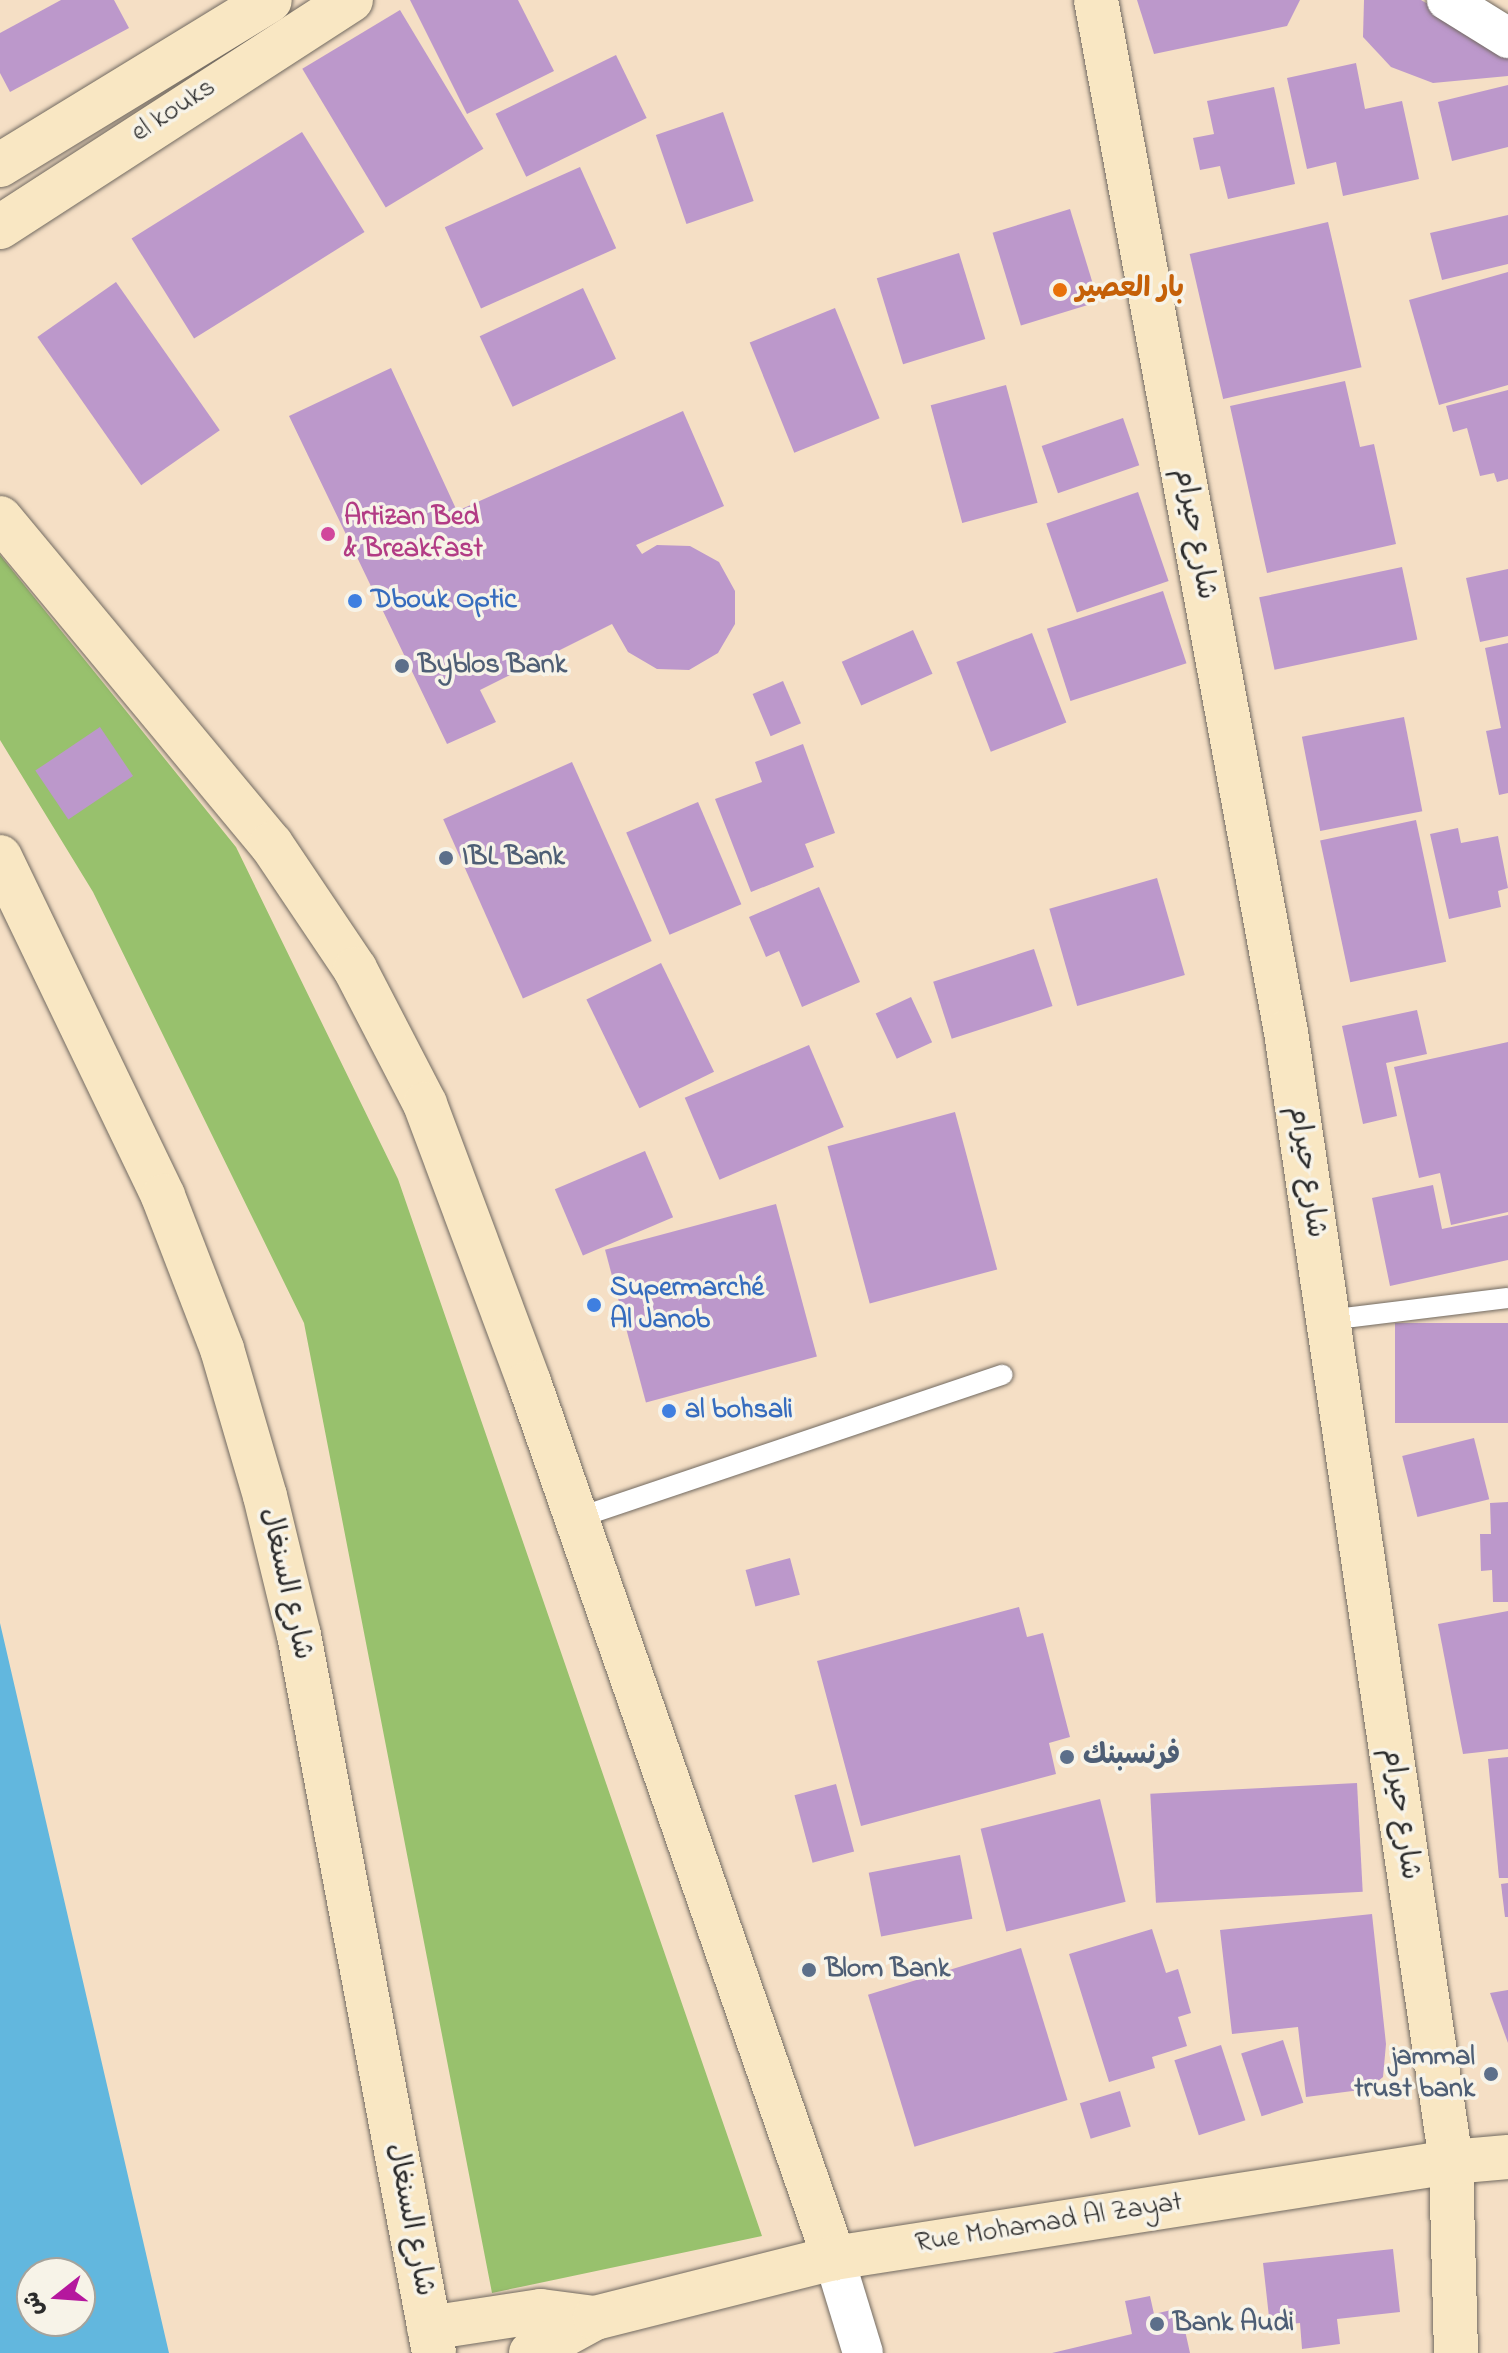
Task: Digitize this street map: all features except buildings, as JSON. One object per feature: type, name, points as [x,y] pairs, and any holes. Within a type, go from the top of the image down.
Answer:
[{"type":"street","name":"el kouks","points":[[0,165],[270,0]]},
{"type":"street","name":"el kouks","points":[[0,227],[351,0]]},
{"type":"street","name":"شارع حيرام","points":[[1096,0],[1286,1032],[1451,2162],[1456,2353]]},
{"type":"street","points":[[1447,0],[1508,38]]},
{"type":"street","points":[[0,518],[271,844],[355,969],[425,1104],[577,1518],[834,2258],[863,2353]]},
{"type":"street","name":"شارع السنغال","points":[[0,857],[163,1196],[222,1349],[265,1496],[299,1635],[432,2341]]},
{"type":"street","name":"Rue Mohamad Al Zayat","points":[[595,2318],[834,2258],[1451,2162],[1508,2157]]},
{"type":"street","points":[[432,2341],[541,2311],[595,2318]]},
{"type":"street","points":[[531,2353],[595,2318]]},
{"type":"lane","points":[[1328,1320],[1508,1298]]},
{"type":"lane","points":[[577,1518],[1003,1375]]},
{"type":"green space","points":[[0,555],[236,847],[398,1179],[762,2236],[492,2293],[304,1323],[93,892],[0,740]]},
{"type":"water","points":[[0,1623],[169,2353],[0,2353]]},
{"type":"place","name":"بار العصير","points":[[1060,290]]},
{"type":"place","name":"Artizan Bed & Breakfast","points":[[328,534]]},
{"type":"place","name":"Dbouk Optic","points":[[355,601]]},
{"type":"place","name":"Byblos Bank","points":[[402,666]]},
{"type":"place","name":"IBL Bank","points":[[446,858]]},
{"type":"place","name":"Supermarché Al Janob","points":[[594,1305]]},
{"type":"place","name":"al bohsali","points":[[669,1411]]},
{"type":"place","name":"فرنسبنك","points":[[1067,1757]]},
{"type":"place","name":"Blom Bank","points":[[809,1970]]},
{"type":"place","name":"jammal trust bank","points":[[1491,2074]]},
{"type":"place","name":"Bank Audi","points":[[1157,2324]]}]
